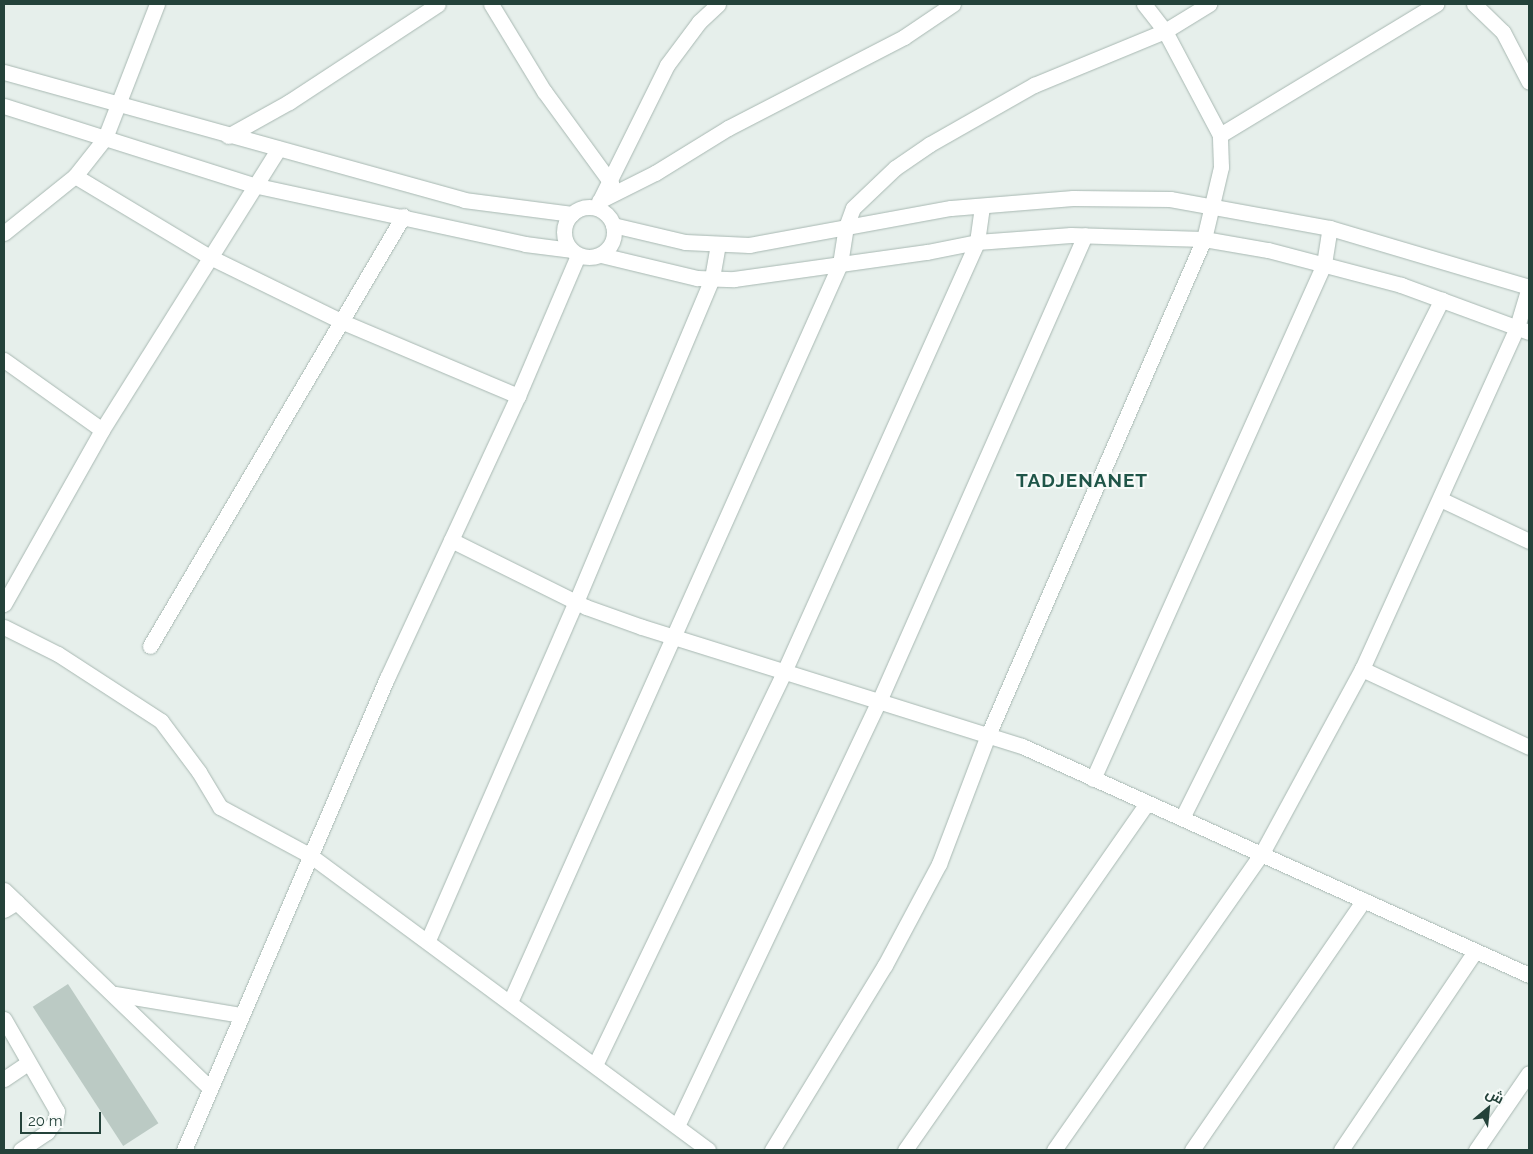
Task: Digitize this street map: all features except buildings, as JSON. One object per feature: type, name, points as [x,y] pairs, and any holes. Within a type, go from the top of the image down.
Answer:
[{"type":"street","points":[[4,233],[75,176],[104,138],[157,4]]},
{"type":"street","points":[[228,136],[289,102],[438,4]]},
{"type":"street","points":[[491,4],[544,91],[611,183]]},
{"type":"street","points":[[597,205],[611,183],[667,65],[699,22],[718,4]]},
{"type":"street","points":[[4,72],[228,136],[464,200],[572,214],[597,205],[655,173],[728,128],[904,37],[953,4]]},
{"type":"street","points":[[772,1150],[885,965],[939,864],[988,736],[1204,239],[1221,167],[1220,134],[1165,31],[1144,4]]},
{"type":"street","points":[[510,1002],[840,264],[846,227],[853,208],[872,188],[930,144],[1034,85],[1165,31],[1209,4]]},
{"type":"street","points":[[1220,134],[1436,4]]},
{"type":"street","points":[[1474,4],[1503,32],[1529,82]]},
{"type":"street","points":[[4,106],[253,184],[525,244],[601,255],[662,271],[734,279],[977,242],[1085,235],[1204,239],[1324,264],[1442,299],[1523,329]]},
{"type":"street","points":[[4,604],[102,430],[253,184],[278,149]]},
{"type":"street","points":[[75,176],[208,256],[343,322],[518,396]]},
{"type":"street","points":[[613,225],[686,242],[718,245],[749,244],[982,206],[1083,198],[1170,199],[1330,228],[1529,287],[1523,329],[1440,499],[1362,669],[1262,853],[1054,1150]]},
{"type":"street","points":[[597,205],[610,218],[613,225],[612,241],[601,255]]},
{"type":"street","points":[[595,1066],[783,674],[977,242],[982,206]]},
{"type":"street","points":[[572,214],[565,227],[567,243],[575,252]]},
{"type":"street","points":[[150,646],[343,322],[403,216]]},
{"type":"street","points":[[1093,779],[1324,264],[1330,228]]},
{"type":"street","points":[[677,1126],[880,699],[1085,235]]},
{"type":"street","points":[[428,940],[576,602],[712,278],[718,245]]},
{"type":"street","points":[[184,1150],[240,1015],[451,540],[518,396],[575,252]]},
{"type":"street","points":[[1182,818],[1442,299]]},
{"type":"street","points":[[4,360],[102,430]]},
{"type":"street","points":[[1440,499],[1529,541]]},
{"type":"street","points":[[451,540],[576,602],[672,637],[783,674],[880,699],[1022,746],[1529,975]]},
{"type":"street","points":[[4,627],[58,654],[161,721],[199,772],[220,807],[311,856],[428,940],[708,1150]]},
{"type":"street","points":[[1362,669],[1529,747]]},
{"type":"street","points":[[905,1150],[1147,804]]},
{"type":"street","points":[[4,890],[115,994],[209,1087]]},
{"type":"street","points":[[1192,1150],[1364,900]]},
{"type":"street","points":[[4,910],[17,902]]},
{"type":"street","points":[[1341,1150],[1475,951]]},
{"type":"street","points":[[115,994],[240,1015]]},
{"type":"street","points":[[4,1019],[57,1112],[55,1121],[47,1132],[20,1150]]},
{"type":"street","points":[[4,1079],[28,1063]]},
{"type":"street","points":[[1476,1150],[1529,1073]]},
{"type":"district","name":"TADJENANET","points":[[1082,481]]}]
